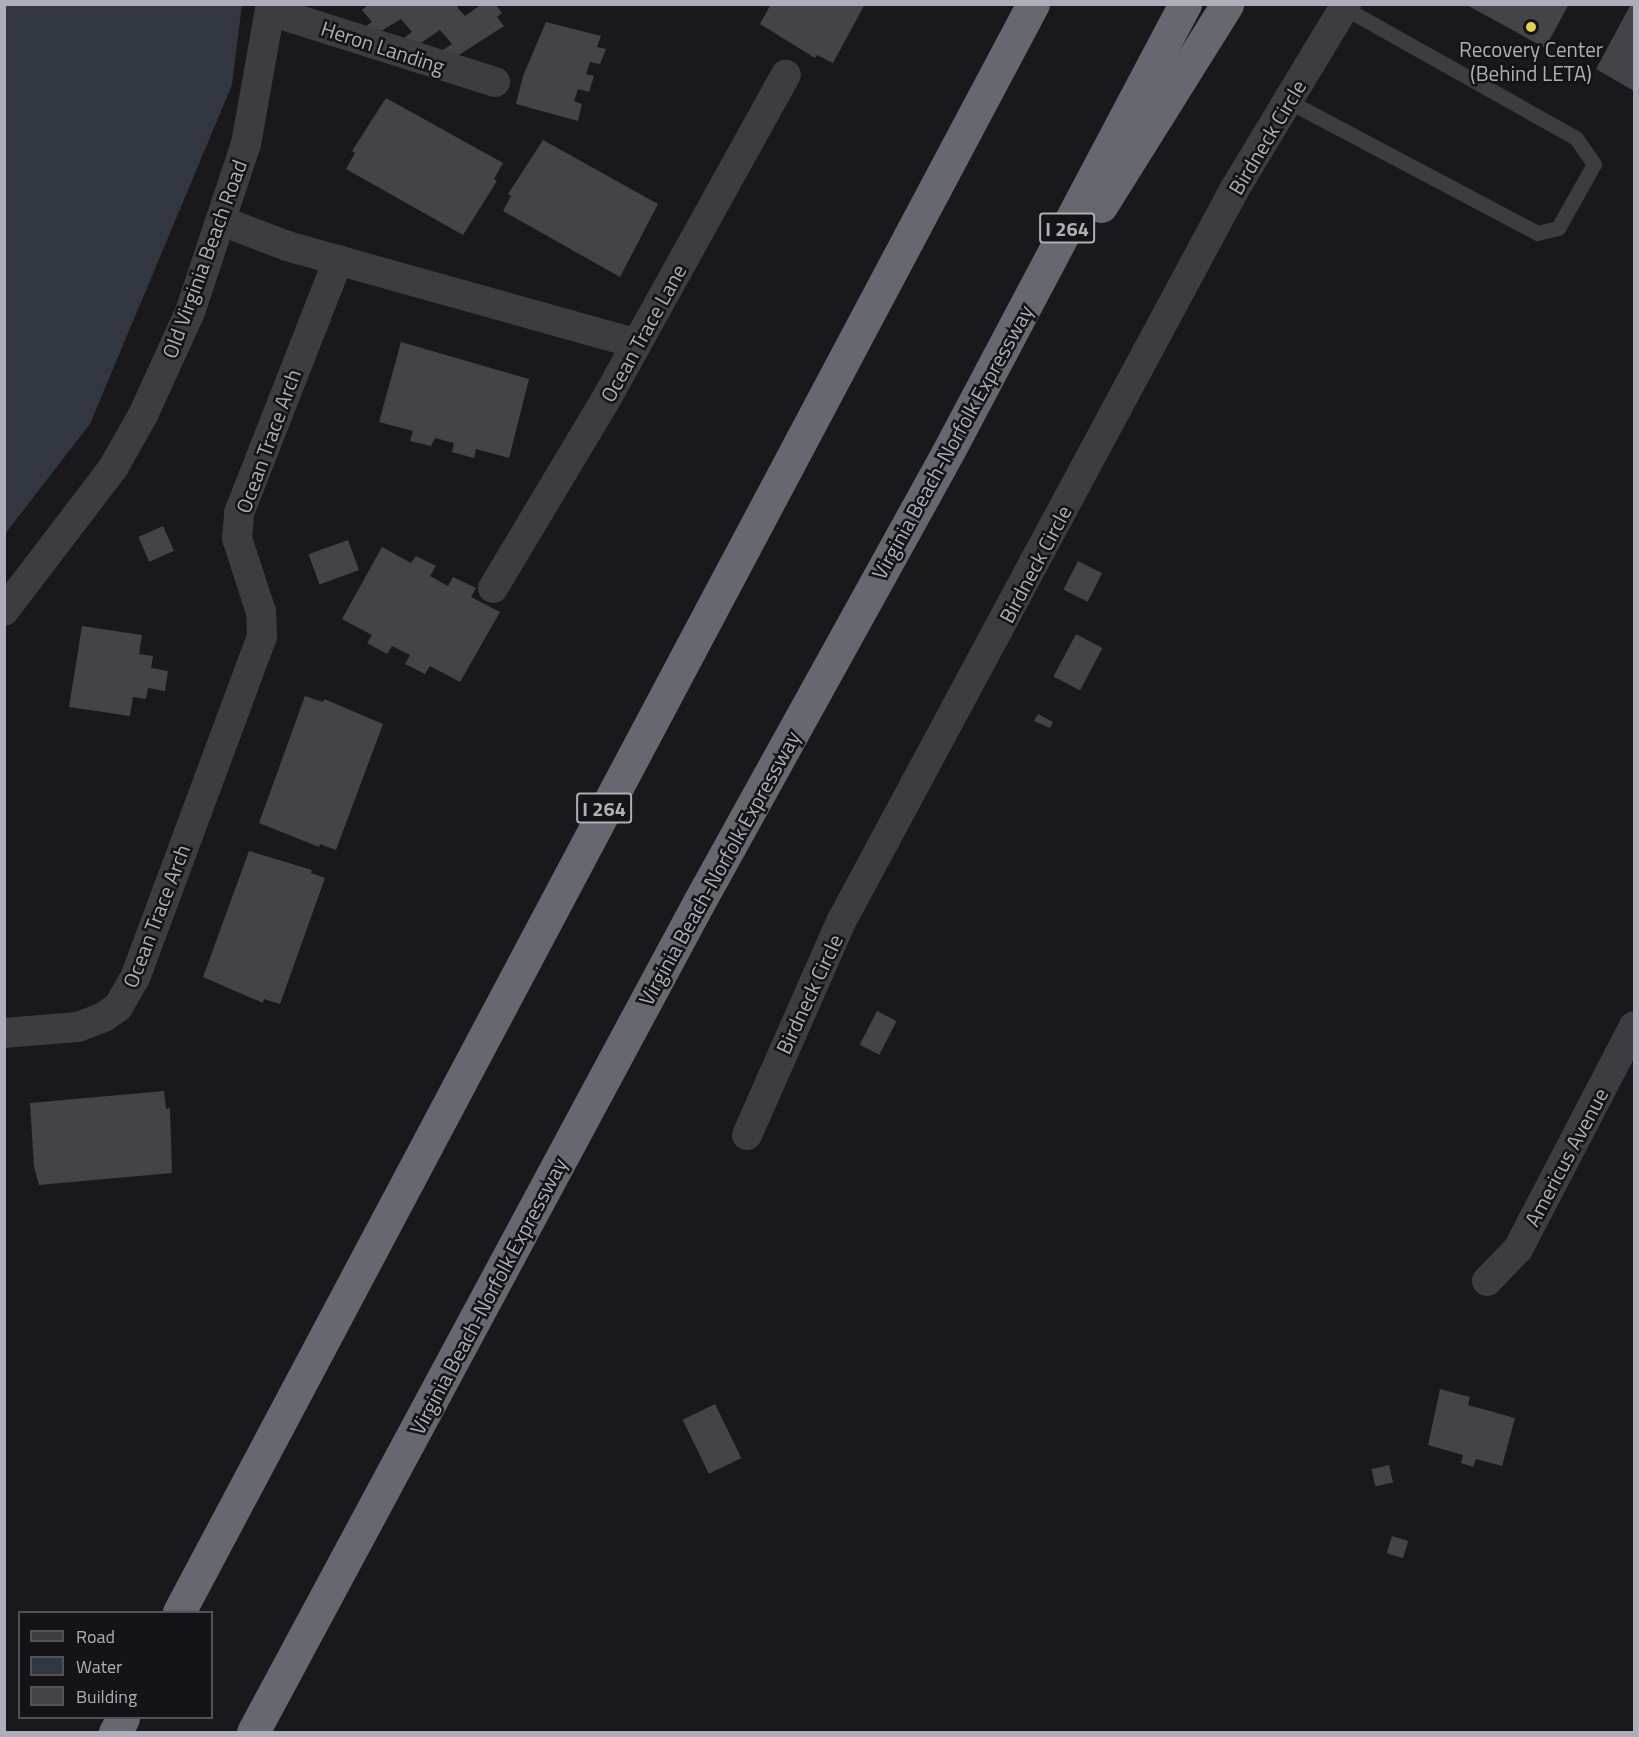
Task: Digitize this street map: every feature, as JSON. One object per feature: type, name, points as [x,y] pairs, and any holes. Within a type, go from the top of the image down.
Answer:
[{"type":"highway","points":[[1002,66],[1024,4]]},
{"type":"highway","name":"I 264","points":[[180,1611],[1033,4]]},
{"type":"highway","name":"Virginia Beach-Norfolk Expressway","points":[[254,1732],[699,902],[948,452],[1185,4]]},
{"type":"highway","points":[[948,452],[1227,4]]},
{"type":"street","name":"Birdneck Circle","points":[[747,1135],[842,920],[1229,201],[1345,6]]},
{"type":"street","name":"Heron Landing","points":[[271,8],[495,82]]},
{"type":"street","name":"Old Virginia Beach Road","points":[[4,611],[76,520],[143,415],[190,312],[222,220],[258,92],[271,8]]},
{"type":"street","name":"Ocean Trace Lane","points":[[494,588],[637,344],[786,75]]},
{"type":"street","points":[[222,220],[287,246],[637,344]]},
{"type":"street","name":"Ocean Trace Arch","points":[[4,1033],[78,1027],[104,1017],[118,1008],[135,978],[261,636],[261,612],[237,538],[239,513],[338,260]]},
{"type":"street","name":"Americus Avenue","points":[[1487,1281],[1518,1249],[1635,1026]]},
{"type":"lane","points":[[1288,100],[1537,233],[1558,228],[1594,164],[1576,138],[1345,6]]},
{"type":"water","points":[[5,4],[242,5],[232,85],[90,424],[5,534]]},
{"type":"building","points":[[369,4],[460,4],[457,7],[465,16],[482,4],[495,4],[502,13],[497,17],[504,26],[448,62],[440,52],[452,44],[440,30],[409,51],[400,41],[412,32],[401,19],[368,39],[360,30],[372,22],[362,10]]},
{"type":"building","points":[[771,4],[865,4],[833,63],[817,55],[815,58],[760,24]]},
{"type":"building","name":"Recovery Center (Behind LETA)","points":[[1465,4],[1569,4],[1545,48]]},
{"type":"building","name":"Recovery Center (Behind LETA)","points":[[1631,4],[1634,4],[1634,91],[1596,69]]},
{"type":"building","points":[[546,22],[601,36],[597,47],[606,49],[600,64],[590,62],[586,74],[594,76],[589,92],[578,89],[574,101],[582,104],[578,121],[516,104],[523,76]]},
{"type":"building","points":[[386,98],[503,163],[494,179],[497,181],[463,235],[346,169],[355,153],[352,151]]},
{"type":"building","points":[[543,140],[658,204],[620,277],[503,211],[511,196],[508,194]]},
{"type":"building","points":[[401,342],[529,379],[509,458],[476,449],[474,458],[452,452],[454,443],[435,438],[431,446],[410,441],[413,431],[379,422]]},
{"type":"building","points":[[163,526],[174,551],[149,562],[138,537]]},
{"type":"building","points":[[348,540],[359,570],[319,584],[309,554]]},
{"type":"building","points":[[382,547],[411,563],[416,556],[436,566],[430,576],[448,586],[453,577],[476,588],[471,597],[500,612],[460,682],[430,666],[425,674],[405,664],[410,655],[392,646],[387,654],[367,643],[372,635],[342,619]]},
{"type":"building","points":[[1078,561],[1102,573],[1088,602],[1063,590]]},
{"type":"building","points":[[82,626],[142,635],[139,654],[153,656],[151,668],[168,671],[165,691],[148,688],[146,699],[133,697],[130,716],[69,707]]},
{"type":"building","points":[[1076,634],[1102,648],[1080,690],[1053,676]]},
{"type":"building","points":[[305,696],[323,702],[324,699],[383,724],[336,850],[320,844],[319,847],[259,823]]},
{"type":"building","points":[[1038,714],[1053,722],[1050,728],[1034,721]]},
{"type":"building","points":[[249,851],[312,870],[311,873],[325,878],[280,1004],[264,999],[263,1003],[203,977]]},
{"type":"building","points":[[877,1011],[897,1021],[879,1055],[860,1045]]},
{"type":"building","points":[[164,1091],[166,1109],[170,1108],[172,1173],[39,1185],[34,1167],[30,1103]]},
{"type":"building","points":[[1440,1389],[1470,1397],[1468,1405],[1515,1418],[1502,1466],[1476,1459],[1473,1467],[1461,1463],[1463,1455],[1428,1445]]},
{"type":"building","points":[[715,1404],[741,1458],[709,1474],[683,1420]]},
{"type":"building","points":[[1389,1465],[1393,1483],[1376,1487],[1371,1469]]},
{"type":"building","points":[[1392,1536],[1408,1541],[1403,1558],[1387,1553]]},
{"type":"place","name":"Recovery Center (Behind LETA)","points":[[1531,27]]}]
